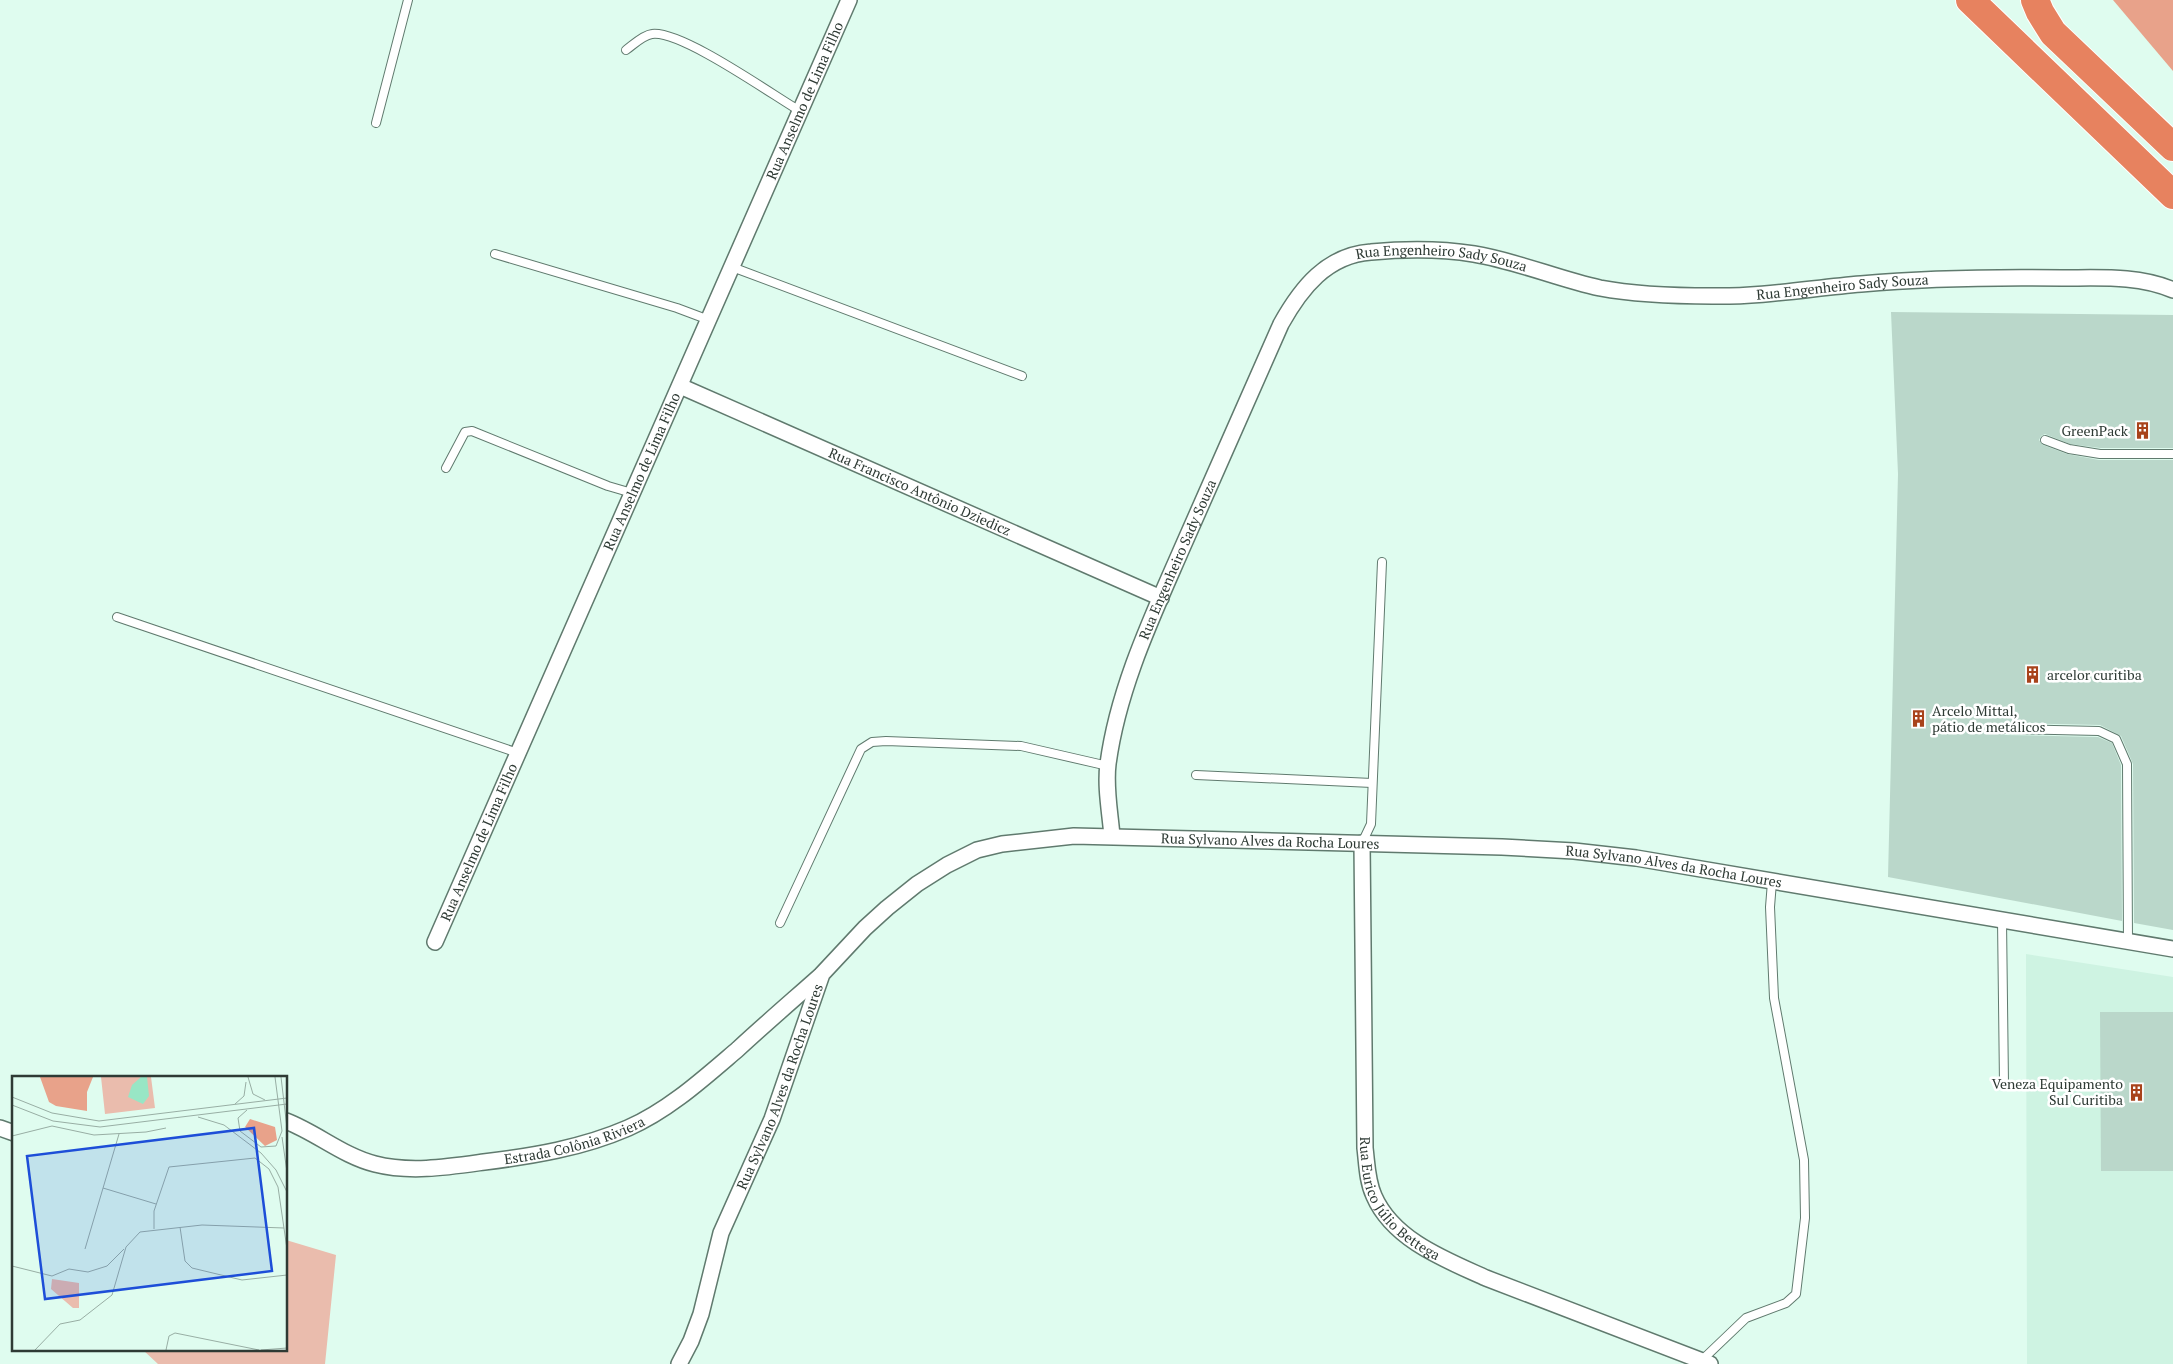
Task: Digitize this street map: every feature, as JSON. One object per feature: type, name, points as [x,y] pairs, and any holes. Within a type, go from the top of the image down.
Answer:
[{"type":"highway","points":[[1970,0],[2173,195]]},
{"type":"highway","points":[[2035,0],[2053,33],[2173,146]]},
{"type":"street","name":"Rua Anselmo de Lima Filho","points":[[435,942],[849,0]]},
{"type":"street","name":"Rua Engenheiro Sady Souza","points":[[1112,836],[1108,793],[1108,766],[1114,731],[1124,696],[1160,598],[1281,324],[1294,301],[1310,280],[1328,265],[1350,255],[1370,252],[1444,251],[1474,254],[1571,282],[1604,288],[1681,295],[1749,295],[1877,283],[2008,277],[2121,278],[2148,282],[2173,290]]},
{"type":"street","name":"Rua Francisco Antônio Dziedicz","points":[[680,386],[1160,598]]},
{"type":"street","name":"Rua Sylvano Alves da Rocha Loures","points":[[679,1364],[691,1342],[702,1314],[722,1233],[769,1126],[822,974],[865,928],[917,884],[977,850],[1040,838],[1112,836],[1512,847],[1589,852],[2173,949]]},
{"type":"street","name":"Rua Eurico Júlio Bettega","points":[[1362,843],[1365,1148],[1368,1176],[1374,1198],[1388,1217],[1405,1234],[1423,1247],[1452,1262],[1486,1278],[1703,1363]]},
{"type":"street","name":"Estrada Colônia Riviera","points":[[288,1122],[302,1127],[358,1158],[398,1168],[437,1168],[493,1161],[573,1147],[629,1128],[677,1100],[703,1080],[822,974]]},
{"type":"street","points":[[0,1128],[12,1132]]},
{"type":"lane","points":[[376,123],[408,0]]},
{"type":"lane","points":[[626,50],[650,34],[666,35],[701,50],[800,111]]},
{"type":"lane","points":[[495,254],[677,308],[709,320]]},
{"type":"lane","points":[[732,266],[1022,376]]},
{"type":"lane","points":[[446,468],[461,437],[465,432],[472,431],[608,486],[632,493]]},
{"type":"lane","points":[[2045,440],[2070,450],[2100,454],[2173,454]]},
{"type":"lane","points":[[1362,843],[1371,824],[1382,562]]},
{"type":"lane","points":[[117,617],[518,753]]},
{"type":"lane","points":[[2005,729],[2099,731],[2116,739],[2127,764],[2128,942]]},
{"type":"lane","points":[[780,923],[861,749],[872,742],[1021,746],[1108,766]]},
{"type":"lane","points":[[1196,775],[1372,783]]},
{"type":"lane","points":[[1703,1363],[1746,1318],[1786,1303],[1796,1294],[1805,1218],[1804,1160],[1774,998],[1770,906],[1772,882]]},
{"type":"lane","points":[[2002,920],[2004,1084]]},
{"type":"shaded area","points":[[2113,0],[2173,0],[2173,71]]},
{"type":"shaded area","points":[[2026,954],[2173,977],[2173,1364],[2027,1364]]},
{"type":"shaded area","points":[[288,1241],[336,1255],[325,1364],[158,1364],[145,1352],[288,1352]]},
{"type":"building","name":"arcelor curitiba","points":[[1891,312],[2173,315],[2173,448],[2100,448],[2070,444],[2045,434],[2039,440],[2043,445],[2067,454],[2099,460],[2173,460],[2173,930],[2134,923],[2133,764],[2121,736],[2100,725],[2005,723],[1999,729],[2005,735],[2098,737],[2112,743],[2121,765],[2122,921],[1888,877],[1898,474]]},
{"type":"building","name":"Veneza Equipamento Sul Curitiba","points":[[2100,1012],[2173,1012],[2173,1171],[2101,1171]]},
{"type":"place","name":"GreenPack","points":[[2142,431]]},
{"type":"place","name":"arcelor curitiba","points":[[2033,675]]},
{"type":"place","name":"Arcelo Mittal, pátio de metálicos","points":[[1918,719]]},
{"type":"place","name":"Veneza Equipamento Sul Curitiba","points":[[2137,1092]]}]
